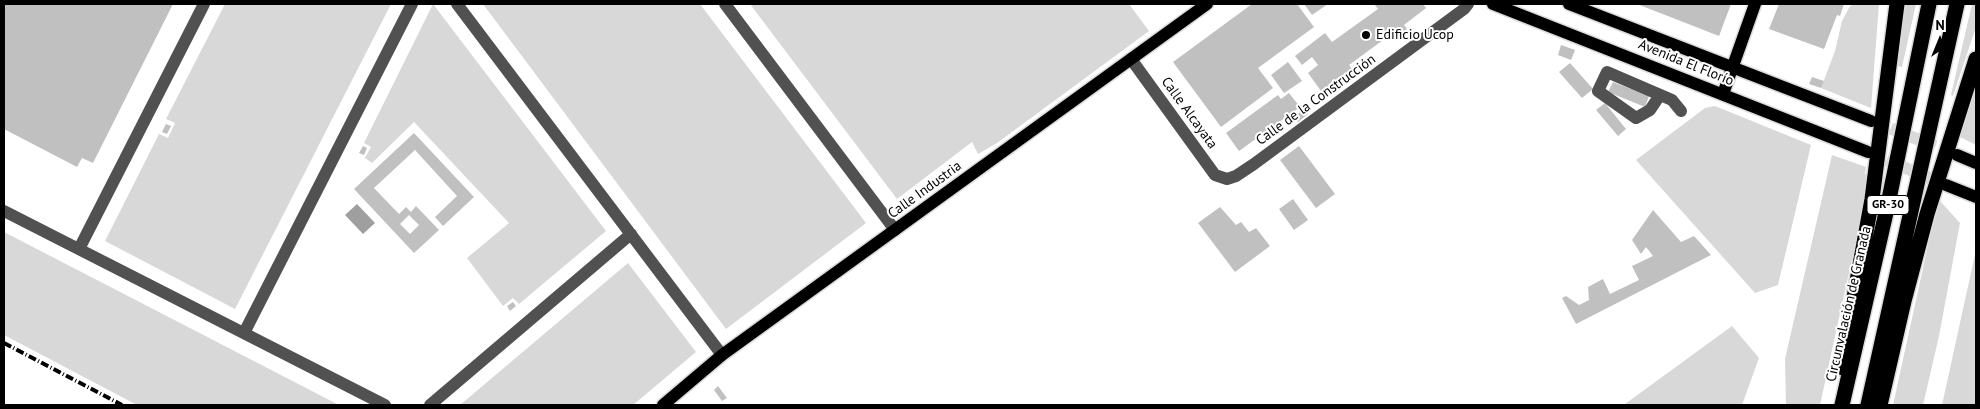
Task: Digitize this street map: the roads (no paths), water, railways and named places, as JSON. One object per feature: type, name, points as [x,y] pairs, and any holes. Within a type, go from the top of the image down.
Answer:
[{"type":"highway","points":[[1891,4],[1895,25]]},
{"type":"highway","points":[[1842,405],[1843,358],[1872,199],[1897,4]]},
{"type":"highway","name":"Circunvalación de Granada","points":[[1842,405],[1886,214],[1929,4]]},
{"type":"highway","name":"GR-30","points":[[1868,405],[1957,4]]},
{"type":"highway","points":[[1880,405],[1904,301],[1927,214],[1976,59]]},
{"type":"main road","name":"Calle Industria","points":[[663,405],[722,355],[1207,4]]},
{"type":"main road","name":"Avenida El Florío","points":[[1493,4],[1868,152]]},
{"type":"main road","name":"Avenida El Florío","points":[[1570,4],[1871,121]]},
{"type":"main road","points":[[1723,94],[1755,4]]},
{"type":"main road","points":[[1957,155],[1976,163]]},
{"type":"main road","points":[[1946,185],[1976,197]]},
{"type":"street","points":[[79,249],[204,4]]},
{"type":"street","points":[[244,334],[412,4]]},
{"type":"street","points":[[457,4],[722,355]]},
{"type":"street","points":[[725,4],[895,230]]},
{"type":"street","name":"Calle de la Construcción","points":[[1226,179],[1236,176],[1254,164],[1464,9],[1468,4]]},
{"type":"street","name":"Calle Alcayata","points":[[1131,59],[1215,175],[1226,179]]},
{"type":"street","points":[[1660,95],[1650,110],[1636,118],[1598,91],[1607,72],[1672,100],[1681,111]]},
{"type":"street","points":[[4,211],[385,405]]},
{"type":"street","points":[[430,405],[631,234]]},
{"type":"tunnel","points":[[1874,122],[1955,154]]},
{"type":"tunnel","points":[[1870,153],[1946,185]]},
{"type":"railway","points":[[4,343],[122,405]]},
{"type":"place","name":"Edificio Ucop","points":[[1366,35]]}]
